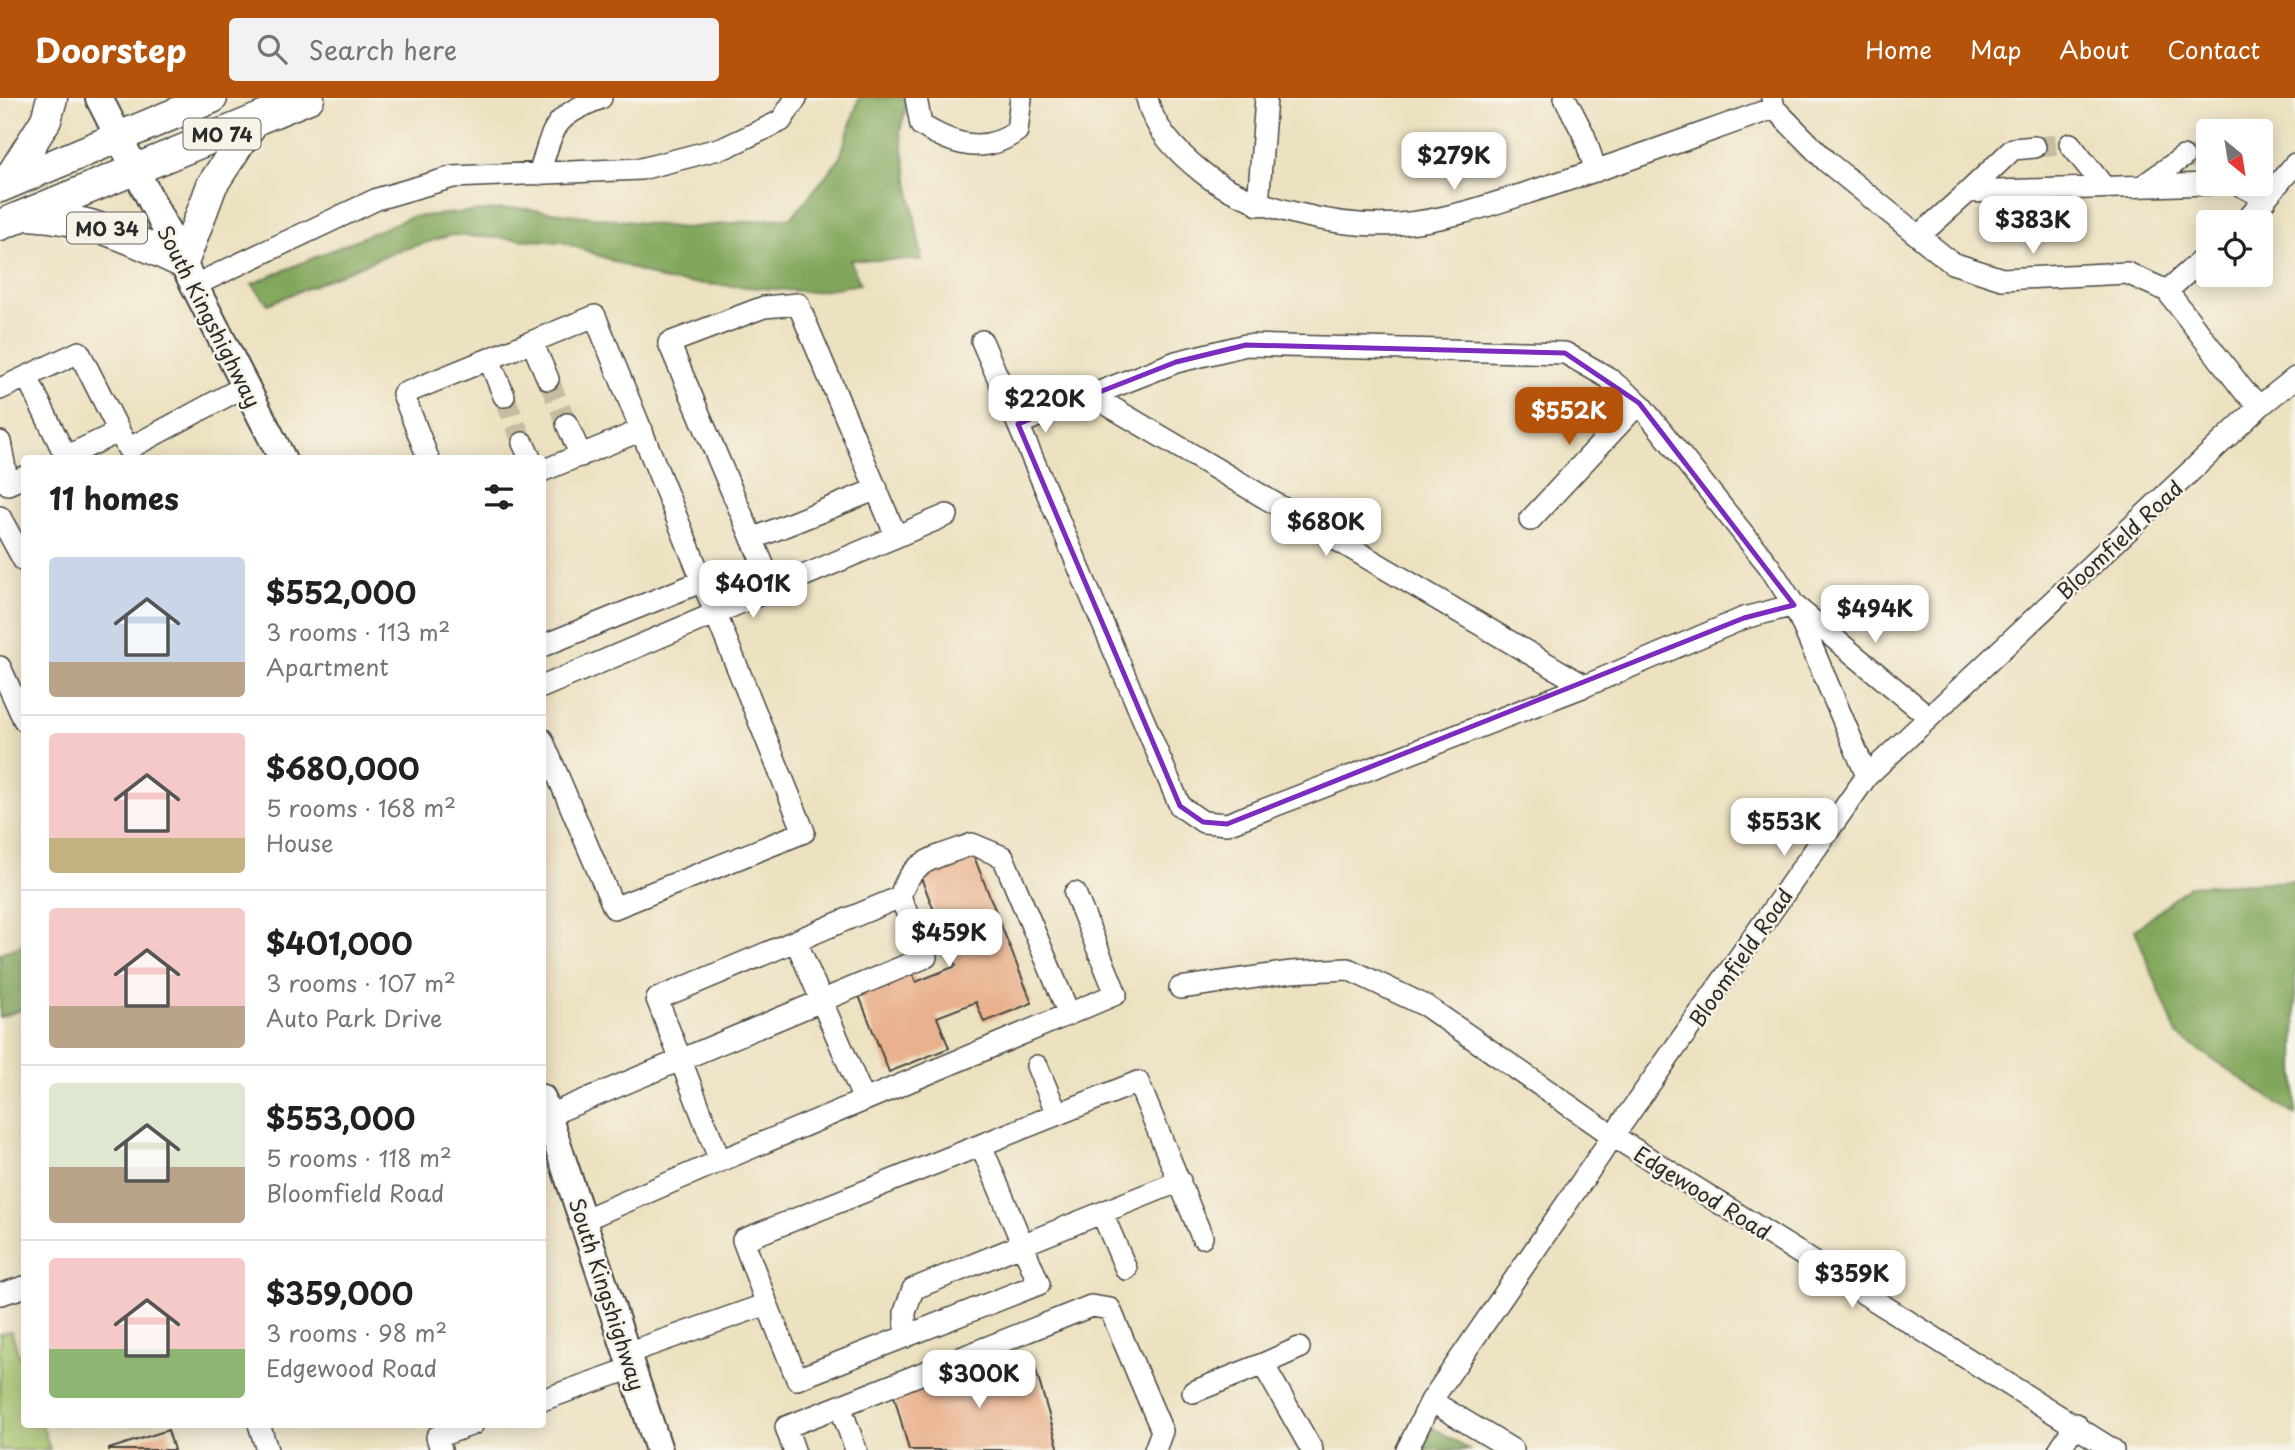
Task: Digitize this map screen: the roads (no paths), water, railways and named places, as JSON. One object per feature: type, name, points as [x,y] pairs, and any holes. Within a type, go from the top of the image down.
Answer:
[{"type":"highway","points":[[3,185],[46,120],[52,98]]},
{"type":"highway","name":"MO 74","points":[[119,137],[212,98]]},
{"type":"highway","name":"MO 74","points":[[13,220],[309,98]]},
{"type":"highway","points":[[189,274],[212,185],[254,121]]},
{"type":"highway","points":[[3,185],[119,137]]},
{"type":"highway","name":"MO 34","points":[[13,220],[66,218],[104,227],[189,274]]},
{"type":"main road","name":"South Kingshighway","points":[[99,98],[280,455]]},
{"type":"main road","name":"South Kingshighway","points":[[546,1117],[659,1450]]},
{"type":"street","points":[[539,174],[552,132],[569,111],[601,98]]},
{"type":"street","points":[[189,274],[377,200],[453,177],[641,169],[726,147],[781,121],[796,98]]},
{"type":"street","points":[[916,98],[921,125],[942,138],[984,146],[1001,143],[1017,131],[1021,98]]},
{"type":"street","points":[[1147,98],[1150,111],[1167,140],[1193,166],[1213,181],[1258,205],[1359,225],[1400,225],[1488,205],[1596,171],[1773,103],[1826,162],[1952,263],[2002,279],[2127,274],[2167,291],[2244,391],[2260,406]]},
{"type":"street","points":[[1258,205],[1266,98]]},
{"type":"street","points":[[1566,98],[1584,135],[1596,171]]},
{"type":"street","points":[[2070,145],[2104,187]]},
{"type":"street","points":[[1920,235],[2014,149],[2035,146]]},
{"type":"street","points":[[2144,185],[2183,157]]},
{"type":"street","points":[[2256,210],[2295,164]]},
{"type":"street","points":[[1968,192],[2196,184]]},
{"type":"street","points":[[2260,196],[2266,199]]},
{"type":"street","points":[[2167,291],[2196,265]]},
{"type":"street","points":[[773,588],[669,343],[764,307],[798,304],[896,536]]},
{"type":"street","points":[[427,455],[403,394],[595,316],[804,832],[614,908],[546,747]]},
{"type":"street","points":[[982,341],[1180,806],[1203,822],[1227,824],[1585,686],[1746,618],[1794,605]]},
{"type":"street","points":[[532,342],[548,379]]},
{"type":"street","points":[[1018,424],[1176,362],[1246,345],[1565,353],[1607,377],[1639,402],[1769,566],[1794,605],[1867,776]]},
{"type":"street","points":[[0,389],[79,352],[127,447]]},
{"type":"street","points":[[489,359],[504,396]]},
{"type":"street","points":[[27,377],[64,455]]},
{"type":"street","name":"Bloomfield Road","points":[[1407,1450],[1432,1401],[1613,1136],[1867,776],[2260,406],[2295,378]]},
{"type":"street","points":[[82,455],[127,447],[245,386]]},
{"type":"street","points":[[1089,394],[1585,686]]},
{"type":"street","points":[[1530,520],[1639,402]]},
{"type":"street","points":[[567,424],[581,456]]},
{"type":"street","points":[[546,469],[642,430]]},
{"type":"street","points":[[0,442],[11,486]]},
{"type":"street","points":[[752,539],[877,489]]},
{"type":"street","points":[[546,685],[947,515]]},
{"type":"street","points":[[0,517],[21,556]]},
{"type":"street","points":[[546,644],[703,581]]},
{"type":"street","points":[[1794,605],[1929,717]]},
{"type":"street","points":[[0,667],[21,713]]},
{"type":"street","points":[[546,1110],[681,1061],[926,957],[900,897],[905,880],[914,868],[972,844],[1003,857],[1069,1014]]},
{"type":"street","points":[[583,1220],[1116,994],[1075,893]]},
{"type":"street","points":[[720,1161],[657,999],[900,897]]},
{"type":"street","points":[[796,941],[864,1100]]},
{"type":"street","name":"Edgewood Road","points":[[1180,988],[1291,972],[1348,969],[1426,1006],[1613,1136],[2076,1424],[2113,1450]]},
{"type":"street","points":[[1037,1066],[1057,1114]]},
{"type":"street","points":[[981,1145],[1039,1284],[797,1380],[743,1240],[1138,1082],[1202,1237]]},
{"type":"street","points":[[905,1337],[905,1312],[913,1289],[1180,1181]]},
{"type":"street","points":[[1102,1213],[1126,1269]]},
{"type":"street","points":[[1,1294],[21,1288]]},
{"type":"street","points":[[546,1398],[767,1304]]},
{"type":"street","points":[[794,1450],[786,1427],[1091,1306],[1110,1309],[1162,1431],[1155,1450]]},
{"type":"street","points":[[1193,1392],[1299,1348]]},
{"type":"street","points":[[1263,1364],[1312,1450]]},
{"type":"street","points":[[1432,1401],[1513,1450]]},
{"type":"street","points":[[840,1406],[856,1450]]},
{"type":"street","points":[[2059,1450],[2076,1424]]},
{"type":"street","points":[[260,1428],[267,1450]]},
{"type":"street","points":[[437,1437],[461,1428]]},
{"type":"tunnel","points":[[2035,147],[2070,144]]},
{"type":"tunnel","points":[[2183,157],[2196,158]]},
{"type":"tunnel","points":[[548,379],[567,424]]},
{"type":"tunnel","points":[[504,396],[523,443]]}]
